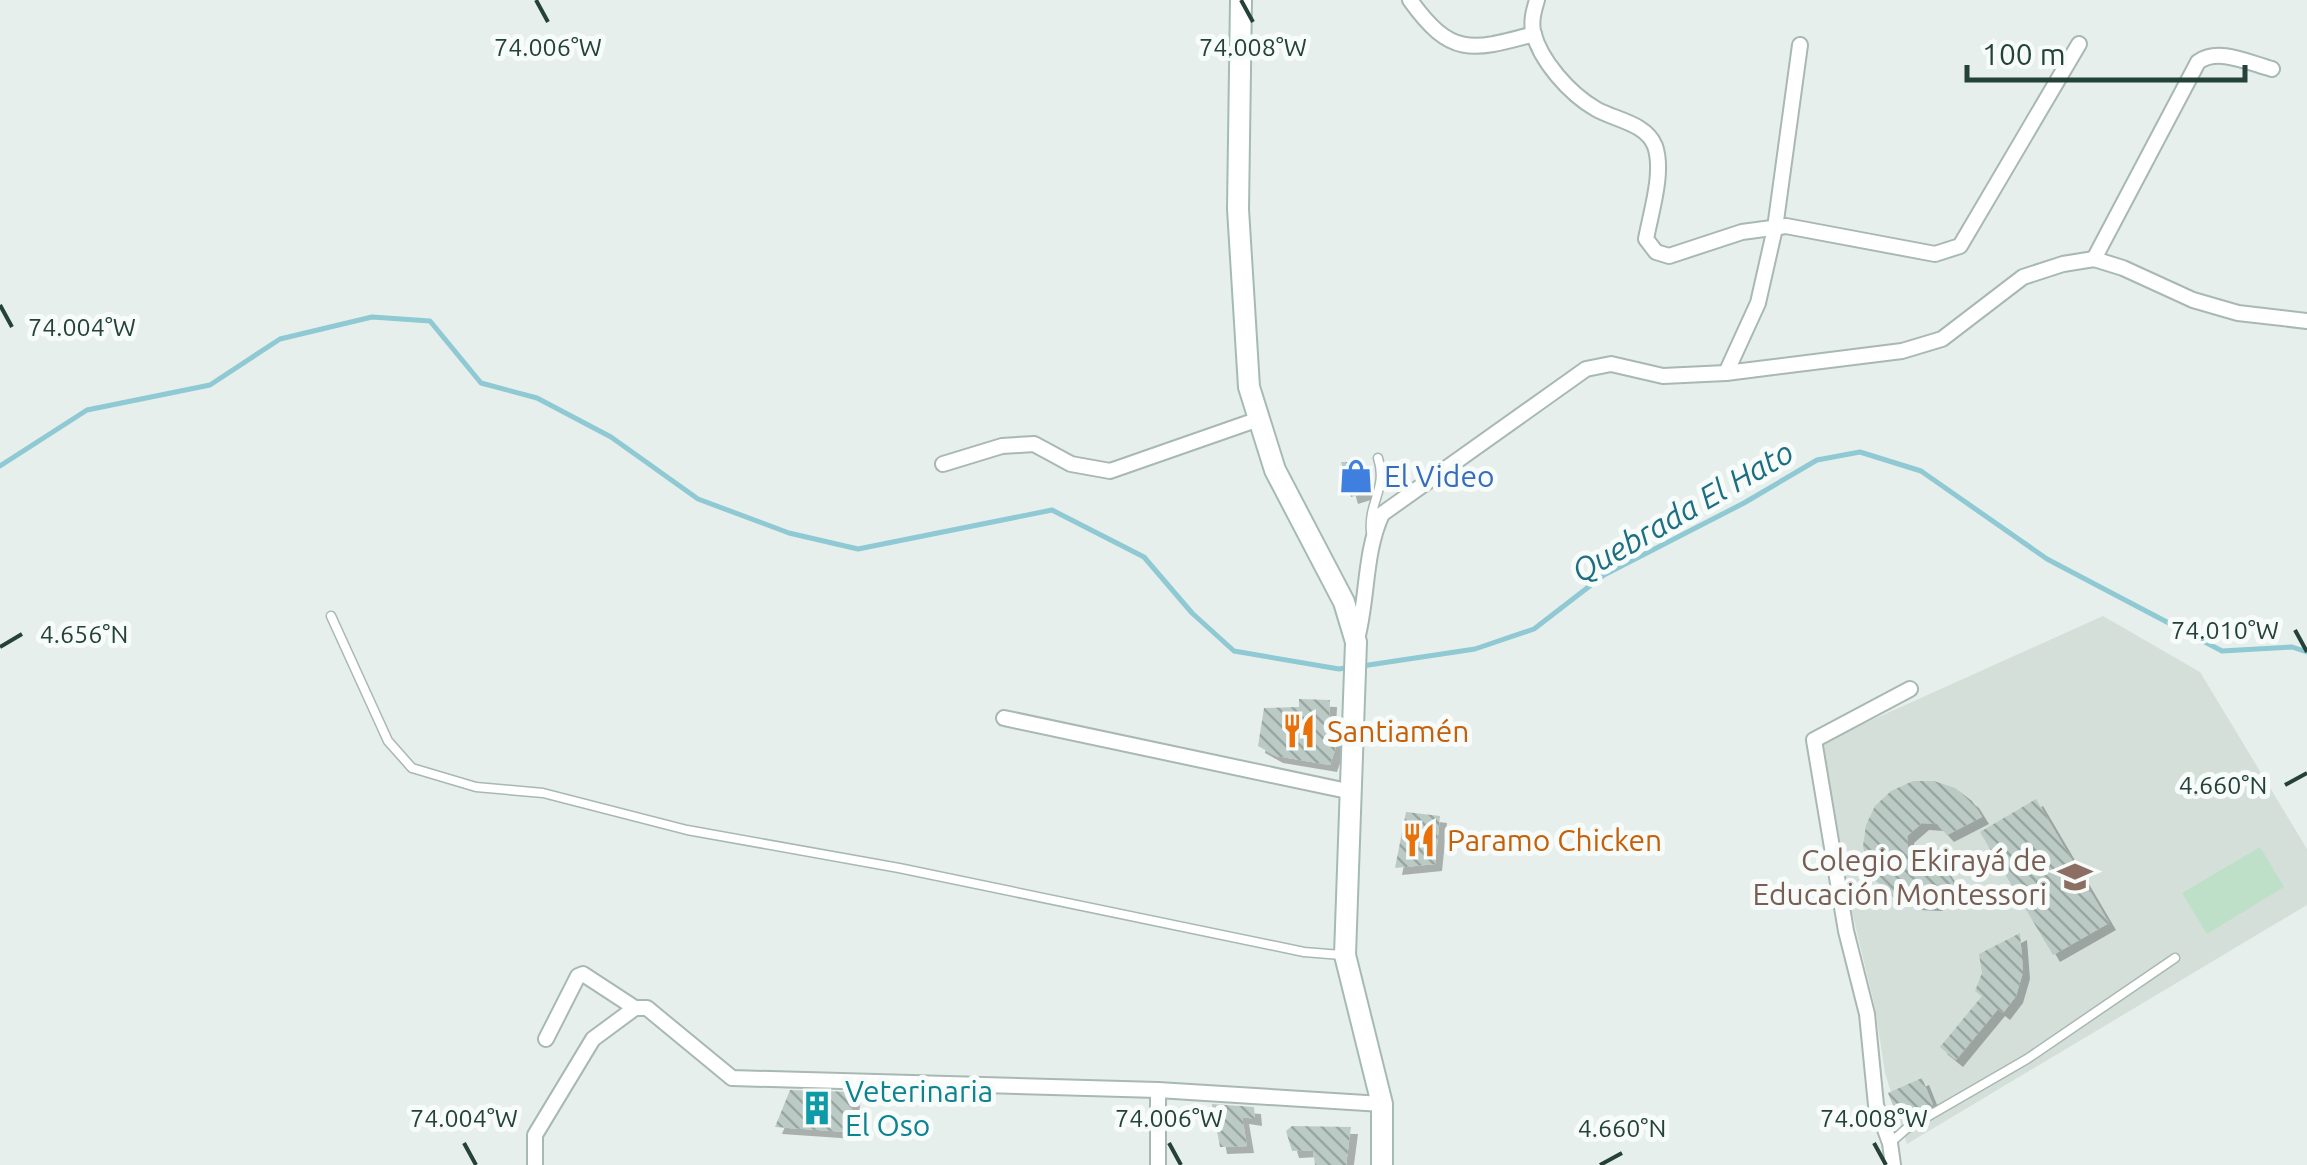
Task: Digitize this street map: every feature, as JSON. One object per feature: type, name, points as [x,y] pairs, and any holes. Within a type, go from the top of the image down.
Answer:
[{"type":"street","points":[[1241,0],[1238,209],[1249,387],[1275,470],[1344,602],[1355,658]]},
{"type":"street","points":[[1410,0],[1440,36],[1464,46],[1487,47],[1534,34]]},
{"type":"street","points":[[1536,0],[1534,34],[1564,84],[1596,109],[1640,128],[1654,142],[1658,162],[1646,239],[1656,252],[1669,256],[1742,232],[1786,226],[1935,254],[1960,246],[2079,44]]},
{"type":"street","points":[[1726,373],[1758,304],[1775,228],[1800,45]]},
{"type":"street","points":[[2094,259],[2198,62],[2206,55],[2217,54],[2272,69]]},
{"type":"street","points":[[1382,1165],[1382,1104],[1346,956],[1355,658],[1365,609],[1372,536],[1382,514],[1586,369],[1612,364],[1663,376],[1726,373],[1902,351],[1942,339],[2023,278],[2062,264],[2094,259],[2193,300],[2238,313],[2307,320]]},
{"type":"street","points":[[943,464],[1002,446],[1034,444],[1071,464],[1110,471],[1259,418]]},
{"type":"street","points":[[1893,1165],[1890,1143],[1876,1106],[1867,1014],[1846,931],[1814,740],[1910,689]]},
{"type":"street","points":[[1004,718],[1352,792]]},
{"type":"street","points":[[546,1039],[578,976],[583,974],[636,1008],[647,1008],[732,1078],[1158,1090],[1382,1104]]},
{"type":"street","points":[[535,1165],[536,1135],[594,1039],[636,1008]]},
{"type":"street","points":[[1158,1090],[1158,1165]]},
{"type":"lane","points":[[1372,536],[1369,512],[1383,481],[1378,458]]},
{"type":"lane","points":[[331,616],[388,741],[412,768],[476,786],[542,794],[687,830],[899,868],[1304,952],[1346,956]]},
{"type":"lane","points":[[1890,1143],[1906,1129],[2027,1059],[2174,958]]},
{"type":"shaded area","name":"Colegio Ekirayá de Educación Montessori","points":[[2103,616],[2200,672],[2307,849],[2307,905],[1907,1144],[1885,1073],[1875,1007],[1812,747]]},
{"type":"green space","points":[[2260,847],[2284,887],[2207,934],[2182,893]]},
{"type":"building","name":"El Video","points":[[1341,462],[1361,462],[1370,491],[1351,497]]},
{"type":"building","name":"Santiamén","points":[[1299,699],[1330,700],[1329,721],[1337,721],[1338,741],[1330,765],[1276,756],[1258,746],[1264,708],[1299,707]]},
{"type":"building","points":[[1913,781],[1934,781],[1955,788],[1972,801],[1982,817],[1947,835],[1937,824],[1922,823],[1907,836],[1909,857],[1921,865],[1940,862],[1960,894],[1934,904],[1913,903],[1892,895],[1876,881],[1863,846],[1866,825],[1875,806],[1891,791]]},
{"type":"building","points":[[2036,799],[2109,923],[2053,955],[1980,832]]},
{"type":"building","name":"Paramo Chicken","points":[[1406,812],[1440,816],[1435,864],[1395,868]]},
{"type":"building","points":[[2020,933],[2023,972],[2016,996],[2003,1013],[1998,1009],[1956,1060],[1940,1047],[1982,996],[1975,991],[1982,973],[1979,954]]},
{"type":"building","points":[[1922,1078],[1933,1105],[1899,1120],[1888,1093]]},
{"type":"building","name":"Veterinaria El Oso","points":[[790,1090],[854,1092],[848,1132],[775,1127]]},
{"type":"building","points":[[1212,1104],[1254,1107],[1255,1119],[1242,1117],[1247,1146],[1220,1147]]},
{"type":"building","points":[[1292,1126],[1351,1127],[1346,1165],[1315,1165],[1313,1150],[1292,1151],[1286,1131]]},
{"type":"waterway","name":"Quebrada El Hato","points":[[0,466],[87,410],[210,385],[280,339],[372,317],[430,321],[481,383],[537,398],[611,437],[698,499],[789,533],[858,549],[1052,510],[1144,557],[1192,613],[1234,651],[1339,669],[1351,667]]},
{"type":"waterway","name":"Quebrada El Hato","points":[[1362,666],[1475,649],[1534,629],[1604,575],[1744,503],[1817,460],[1860,452],[1921,471],[2047,559],[2222,651],[2292,647],[2307,652]]},
{"type":"place","name":"El Video","points":[[1356,476]]},
{"type":"place","name":"Santiamén","points":[[1299,731]]},
{"type":"place","name":"Paramo Chicken","points":[[1419,840]]},
{"type":"place","name":"Colegio Ekirayá de Educación Montessori","points":[[2075,877]]},
{"type":"place","name":"Veterinaria El Oso","points":[[817,1108]]}]
